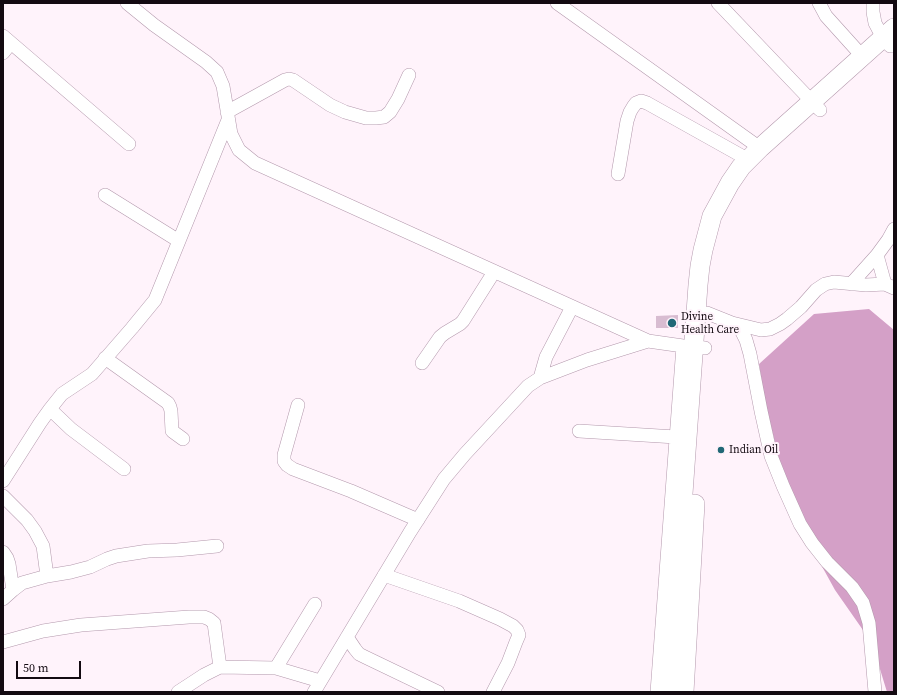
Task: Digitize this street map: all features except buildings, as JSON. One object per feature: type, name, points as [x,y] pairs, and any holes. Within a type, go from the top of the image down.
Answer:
[{"type":"highway","points":[[669,692],[700,266],[712,216],[730,183],[754,154],[816,106],[890,39]]},
{"type":"highway","points":[[684,692],[699,438],[694,347],[707,313],[712,257],[716,240],[721,225],[730,207],[751,175],[862,56],[890,39]]},
{"type":"street","points":[[128,3],[154,25],[206,62],[217,72],[223,86],[230,134],[239,150],[255,163],[648,341],[694,347],[676,437],[657,692]]},
{"type":"street","points":[[557,3],[754,154]]},
{"type":"street","points":[[718,3],[816,106]]},
{"type":"street","points":[[819,3],[826,16],[862,56]]},
{"type":"street","points":[[873,3],[873,12],[876,23],[890,39]]},
{"type":"street","points":[[6,44],[130,144]]},
{"type":"street","points":[[3,481],[40,423],[62,394],[92,374],[155,300],[228,116],[284,80],[288,79],[293,80],[330,105],[345,112],[366,118],[376,118],[384,116],[390,112],[409,75]]},
{"type":"street","points":[[618,174],[627,121],[630,112],[636,103],[641,101],[754,154]]},
{"type":"street","points":[[105,195],[179,241]]},
{"type":"street","points":[[851,284],[877,255],[894,229]]},
{"type":"street","points":[[707,313],[732,323],[761,330],[770,329],[787,319],[816,290],[825,284],[834,282],[866,286],[890,286],[877,255]]},
{"type":"street","points":[[422,363],[440,337],[463,321],[494,272]]},
{"type":"street","points":[[540,378],[546,357],[572,307]]},
{"type":"street","points":[[732,323],[738,327],[746,340],[750,354],[760,411],[771,456],[782,486],[800,524],[812,543],[827,562],[852,587],[863,603],[869,623],[875,692]]},
{"type":"street","points":[[178,692],[204,675],[220,667],[276,668],[317,687],[444,479],[528,386],[540,378],[587,360],[648,341]]},
{"type":"street","points":[[105,358],[168,403],[171,411],[172,431],[183,440]]},
{"type":"street","points":[[298,405],[284,455],[284,461],[287,465],[293,469],[358,494],[418,520]]},
{"type":"street","points":[[50,409],[71,429],[124,469]]},
{"type":"street","points":[[580,431],[676,437]]},
{"type":"street","points":[[3,496],[27,520],[35,531],[43,546],[47,576]]},
{"type":"street","points":[[3,600],[22,583],[90,567],[107,559],[148,551],[216,546]]},
{"type":"street","points":[[3,552],[9,564],[13,590]]},
{"type":"street","points":[[384,575],[459,601],[500,619],[518,630],[516,642],[508,663],[493,692]]},
{"type":"street","points":[[276,668],[315,604]]},
{"type":"street","points":[[3,642],[44,631],[81,625],[189,617],[204,618],[209,619],[214,624],[220,667]]},
{"type":"street","points":[[347,636],[359,654],[365,658],[438,692]]},
{"type":"shaded area","points":[[869,309],[894,330],[894,692],[887,692],[872,643],[835,590],[792,512],[765,402],[759,364],[814,314]]},
{"type":"place","name":"Divine Health Care","points":[[672,323]]},
{"type":"place","name":"Indian Oil","points":[[721,450]]}]
